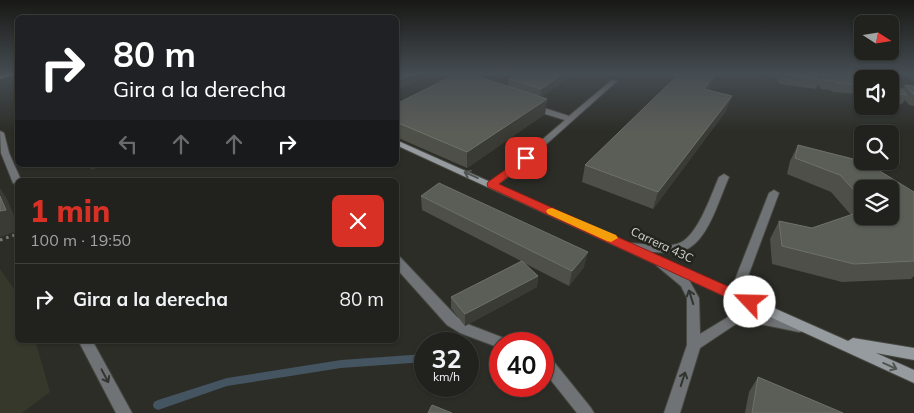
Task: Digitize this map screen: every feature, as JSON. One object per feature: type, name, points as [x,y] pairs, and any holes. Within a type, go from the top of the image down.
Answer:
[{"type":"street","points":[[492,184],[511,171],[600,93]]},
{"type":"street","points":[[523,104],[570,119]]},
{"type":"street","points":[[0,133],[5,153],[16,178]]},
{"type":"street","name":"Carrera 43C","points":[[399,143],[914,376]]},
{"type":"street","points":[[630,247],[673,248],[685,246],[696,236],[724,177]]},
{"type":"street","points":[[735,295],[774,193]]},
{"type":"street","points":[[658,261],[685,283],[694,298],[694,345],[672,413]]},
{"type":"street","points":[[399,263],[452,320],[465,329],[489,338]]},
{"type":"street","points":[[694,345],[733,318],[754,318],[808,329]]},
{"type":"street","points":[[835,340],[914,354]]},
{"type":"street","points":[[88,343],[124,413]]},
{"type":"street","points":[[554,372],[586,413]]},
{"type":"path","points":[[0,240],[15,235]]},
{"type":"shaded area","points":[[0,269],[15,290],[15,343],[36,343],[50,392],[22,413],[0,413]]},
{"type":"building","points":[[417,93],[530,93],[547,99],[467,152],[399,123],[399,102]]},
{"type":"building","points":[[659,93],[721,93],[732,96],[658,192],[585,165]]},
{"type":"building","points":[[798,145],[854,159],[854,170],[878,170],[894,180],[854,180],[854,190],[840,175],[795,158]]},
{"type":"building","points":[[439,183],[588,252],[572,271],[421,196]]},
{"type":"building","points":[[899,183],[914,192],[914,261],[854,264],[782,246],[779,221],[812,228],[854,214],[854,225],[899,225]]},
{"type":"building","points":[[0,196],[6,210],[0,211]]},
{"type":"building","points":[[522,261],[538,276],[465,314],[451,297]]},
{"type":"building","points":[[758,377],[843,413],[752,413]]},
{"type":"building","points":[[432,405],[452,413],[428,413]]},
{"type":"waterway","points":[[158,405],[227,382],[341,364],[414,359]]},
{"type":"slow traffic","points":[[552,211],[611,238]]},
{"type":"route","points":[[526,158],[492,184],[750,302]]}]
